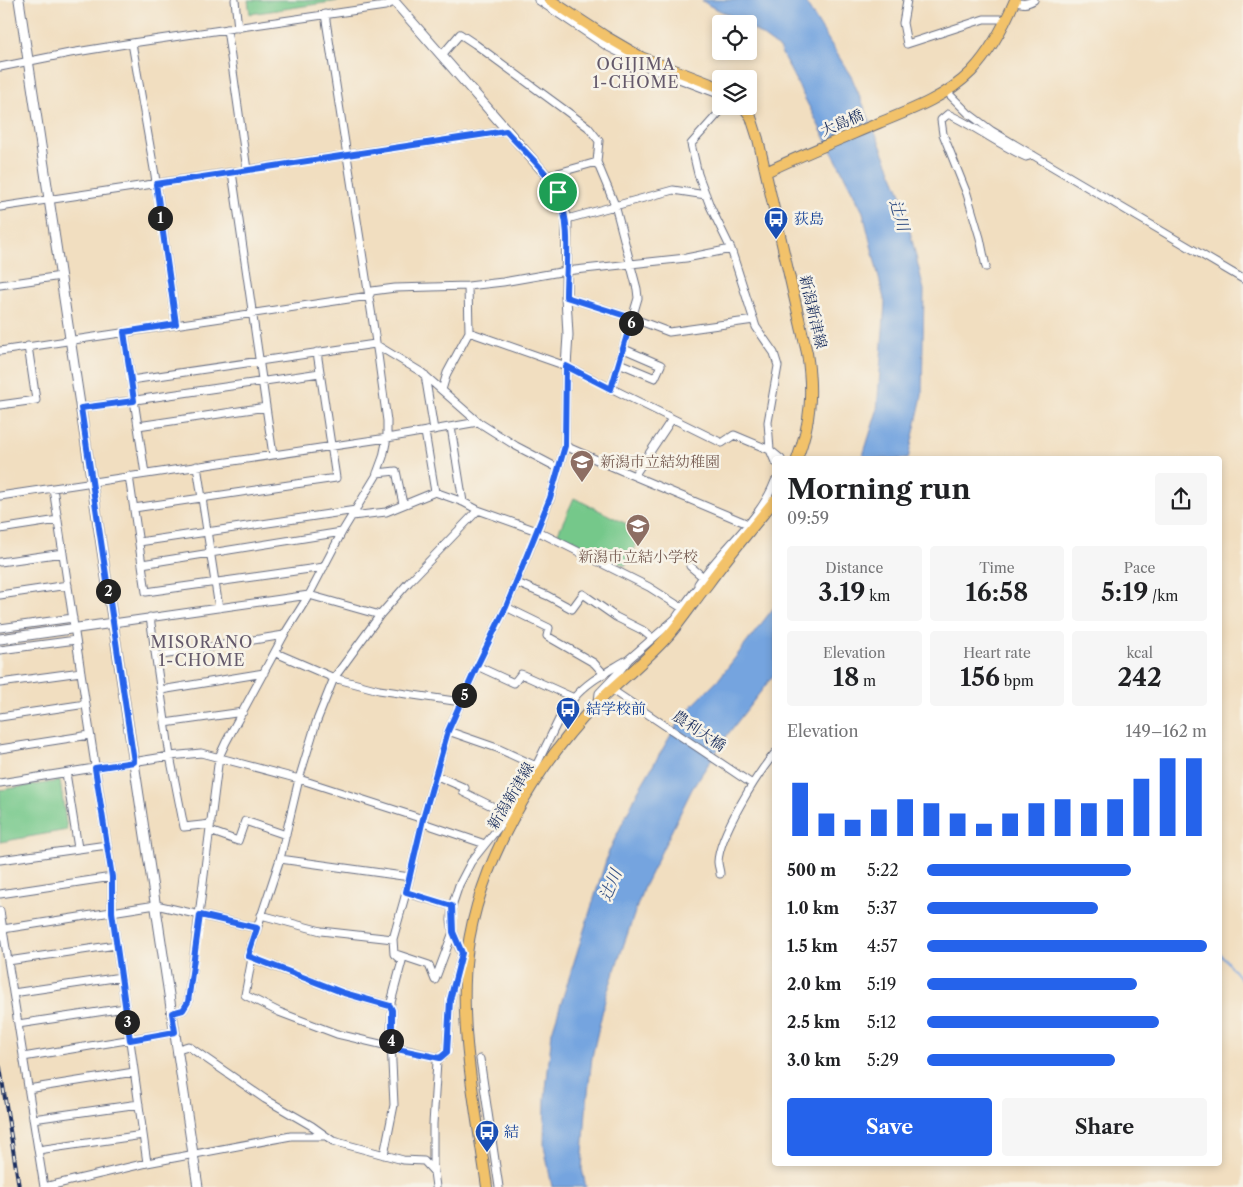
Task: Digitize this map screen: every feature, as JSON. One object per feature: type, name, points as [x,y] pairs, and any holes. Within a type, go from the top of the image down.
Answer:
[{"type":"main road","points":[[550,0],[641,57],[712,85]]},
{"type":"main road","name":"大島橋","points":[[766,172],[910,110],[947,92],[972,71],[985,56],[1005,24],[1014,1]]},
{"type":"main road","name":"新潟新津線","points":[[749,115],[754,122],[808,354],[811,381],[809,417],[798,456]]},
{"type":"main road","name":"新潟新津線","points":[[487,1187],[468,1046],[466,970],[474,918],[485,880],[499,844],[554,754],[598,702],[650,656],[671,633],[705,580],[772,496]]},
{"type":"street","points":[[19,0],[198,1187]]},
{"type":"street","points":[[234,0],[238,28]]},
{"type":"street","points":[[538,0],[608,48],[650,68],[712,92]]},
{"type":"street","points":[[907,0],[903,22],[907,44],[984,19],[1000,19],[1005,24]]},
{"type":"street","points":[[1014,1],[1026,4],[1034,0]]},
{"type":"street","points":[[0,67],[70,52],[385,6],[394,1],[547,176],[558,192],[566,220],[568,335],[565,446],[550,498],[517,583],[448,731],[423,821],[393,939],[394,954],[402,961],[390,1006],[392,1010],[394,1105],[384,1155]]},
{"type":"street","points":[[172,1013],[183,1010],[188,1002],[219,758],[284,635],[377,474],[387,438],[387,421],[369,296],[325,14]]},
{"type":"street","points":[[227,29],[247,170]]},
{"type":"street","points":[[442,55],[460,34],[588,127],[599,140],[597,162],[614,205],[631,263],[638,298],[611,389]]},
{"type":"street","points":[[132,43],[156,184],[176,324]]},
{"type":"street","points":[[947,92],[992,131],[1243,279]]},
{"type":"street","points":[[986,267],[967,194],[943,134],[941,120],[948,114],[959,118],[1013,152],[1026,157],[1033,155]]},
{"type":"street","points":[[717,115],[691,144],[706,195],[731,249],[756,327],[774,352],[778,366],[768,422],[770,450],[772,456]]},
{"type":"street","points":[[0,207],[506,131]]},
{"type":"street","points":[[547,176],[597,162]]},
{"type":"street","points":[[232,172],[273,455]]},
{"type":"street","points":[[566,220],[673,190],[706,195]]},
{"type":"street","points":[[0,350],[369,296],[372,291],[395,288],[468,286],[503,282],[566,271],[686,258],[731,249]]},
{"type":"street","points":[[0,285],[61,276]]},
{"type":"street","points":[[442,390],[447,373],[469,332],[468,286]]},
{"type":"street","points":[[566,297],[670,332],[754,320]]},
{"type":"street","points":[[124,332],[145,474]]},
{"type":"street","points":[[469,332],[566,366],[722,443],[734,435],[770,450],[777,456]]},
{"type":"street","points":[[131,380],[376,344],[425,375],[478,422],[516,446],[558,468]]},
{"type":"street","points":[[0,405],[36,400],[28,346]]},
{"type":"street","points":[[619,363],[655,378],[661,365],[624,349]]},
{"type":"street","points":[[134,508],[336,478],[317,352]]},
{"type":"street","points":[[81,408],[320,373]]},
{"type":"street","points":[[425,375],[434,430]]},
{"type":"street","points":[[138,426],[266,407]]},
{"type":"street","points":[[634,476],[672,419]]},
{"type":"street","points":[[0,496],[387,438],[478,422]]},
{"type":"street","points":[[451,427],[463,502]]},
{"type":"street","points":[[425,432],[435,492]]},
{"type":"street","points":[[565,446],[748,524]]},
{"type":"street","points":[[197,466],[219,608]]},
{"type":"street","points":[[377,474],[396,471],[403,504]]},
{"type":"street","points":[[129,476],[146,592],[324,568]]},
{"type":"street","points":[[53,488],[112,877],[112,912],[116,945],[147,1163]]},
{"type":"street","points":[[139,542],[354,513],[386,512],[435,492],[537,531],[649,586],[682,608]]},
{"type":"street","points":[[598,702],[599,693],[628,660],[675,618],[772,495]]},
{"type":"street","points":[[390,1006],[344,993],[248,956],[280,859],[299,779],[316,723],[334,678],[380,615],[478,510]]},
{"type":"street","points":[[0,529],[58,520]]},
{"type":"street","points":[[142,564],[342,532]]},
{"type":"street","points":[[0,562],[63,553]]},
{"type":"street","points":[[690,566],[705,580]]},
{"type":"street","points":[[517,583],[572,609],[583,594],[616,617],[642,630],[652,638]]},
{"type":"street","points":[[0,596],[68,585]]},
{"type":"street","points":[[0,639],[309,594],[380,615]]},
{"type":"street","points":[[506,607],[549,628],[547,636],[594,663],[604,674]]},
{"type":"street","points":[[0,628],[73,618]]},
{"type":"street","points":[[150,618],[170,756],[184,827],[210,827],[238,842],[245,821],[286,835]]},
{"type":"street","points":[[671,633],[675,618]]},
{"type":"street","points":[[156,656],[284,635]]},
{"type":"street","points":[[0,650],[76,640]]},
{"type":"street","points":[[276,653],[334,678],[379,690],[462,702]]},
{"type":"street","points":[[466,970],[462,953],[453,932],[452,906],[459,886],[471,862],[498,828],[536,766],[562,713],[581,689],[592,680],[628,660]]},
{"type":"street","points":[[477,666],[514,683],[521,674],[574,698]]},
{"type":"street","points":[[0,683],[81,672]]},
{"type":"street","points":[[160,690],[264,673]]},
{"type":"street","points":[[581,689],[618,673]]},
{"type":"street","name":"農利大橋","points":[[612,690],[749,782]]},
{"type":"street","points":[[0,717],[86,704]]},
{"type":"street","points":[[165,723],[242,712]]},
{"type":"street","points":[[448,731],[497,748],[536,766]]},
{"type":"street","points":[[0,749],[90,735]]},
{"type":"street","points":[[0,783],[170,756],[201,753],[299,779],[485,844]]},
{"type":"street","points":[[720,874],[718,861],[722,846],[749,782],[772,756]]},
{"type":"street","points":[[66,772],[78,848]]},
{"type":"street","points":[[435,775],[465,788],[463,792],[506,813]]},
{"type":"street","points":[[0,860],[107,845]]},
{"type":"street","points":[[280,859],[410,877]]},
{"type":"street","points":[[0,894],[112,877]]},
{"type":"street","points":[[406,892],[452,906]]},
{"type":"street","points":[[3,929],[156,905],[257,928]]},
{"type":"street","points":[[0,910],[44,1187],[147,1163],[291,1136],[324,1136]]},
{"type":"street","points":[[261,915],[321,931],[393,939]]},
{"type":"street","points":[[394,954],[429,965],[435,980],[453,932]]},
{"type":"street","points":[[8,961],[116,945]]},
{"type":"street","points":[[436,1187],[433,1124],[438,1062],[447,1052],[450,1000],[462,953]]},
{"type":"street","points":[[252,958],[245,995],[279,1012],[337,1034],[440,1058]]},
{"type":"street","points":[[13,992],[121,977]]},
{"type":"street","points":[[18,1024],[125,1008]]},
{"type":"street","points":[[23,1057],[175,1032]]},
{"type":"street","points":[[178,1049],[188,1046],[265,1099],[312,1126],[333,1141],[403,1160],[424,1161],[434,1172]]},
{"type":"street","points":[[480,1059],[499,1187]]},
{"type":"street","points":[[28,1089],[134,1072]]},
{"type":"street","points":[[33,1119],[139,1104]]},
{"type":"street","points":[[38,1150],[143,1135]]},
{"type":"green space","points":[[248,0],[345,0],[250,14]]},
{"type":"green space","points":[[574,498],[643,532],[625,566],[558,533]]},
{"type":"green space","points":[[60,781],[67,830],[0,842],[0,790]]},
{"type":"water","name":"辻川","points":[[701,0],[804,0],[852,78],[901,194],[924,290],[922,396],[909,456],[863,456],[877,411],[885,303],[863,212],[779,48],[757,32],[757,15],[730,15]]},
{"type":"water","name":"辻川","points":[[772,610],[772,677],[728,734],[692,789],[643,889],[606,996],[592,1057],[586,1111],[582,1169],[586,1187],[552,1187],[544,1146],[545,1099],[552,1032],[609,851],[638,791],[682,716],[718,680]]},
{"type":"waterway","points":[[1222,956],[1243,982]]},
{"type":"railway","points":[[0,1067],[19,1187]]},
{"type":"place","name":"荻島","points":[[776,240]]},
{"type":"place","name":"新潟市立結幼稚園","points":[[582,483]]},
{"type":"place","name":"新潟市立結小学校","points":[[638,547]]},
{"type":"place","name":"結学校前","points":[[568,730]]},
{"type":"place","name":"結","points":[[487,1153]]},
{"type":"district","name":"OGIJIMA 1-CHOME","points":[[636,73]]},
{"type":"district","name":"MISORANO 1-CHOME","points":[[202,651]]},
{"type":"route","points":[[506,131],[547,176],[558,192],[566,220],[566,297],[632,318],[611,389],[566,366],[565,446],[550,498],[517,583],[448,731],[423,819],[406,892],[452,906],[451,920],[453,932],[462,953],[450,1000],[447,1052],[440,1058],[392,1048],[392,1010],[390,1006],[344,993],[248,956],[257,928],[200,915],[188,1002],[183,1010],[172,1013],[175,1032],[130,1040],[112,912],[112,877],[95,768],[134,762],[81,408],[134,401],[124,332],[176,324],[156,184],[506,131]]}]
